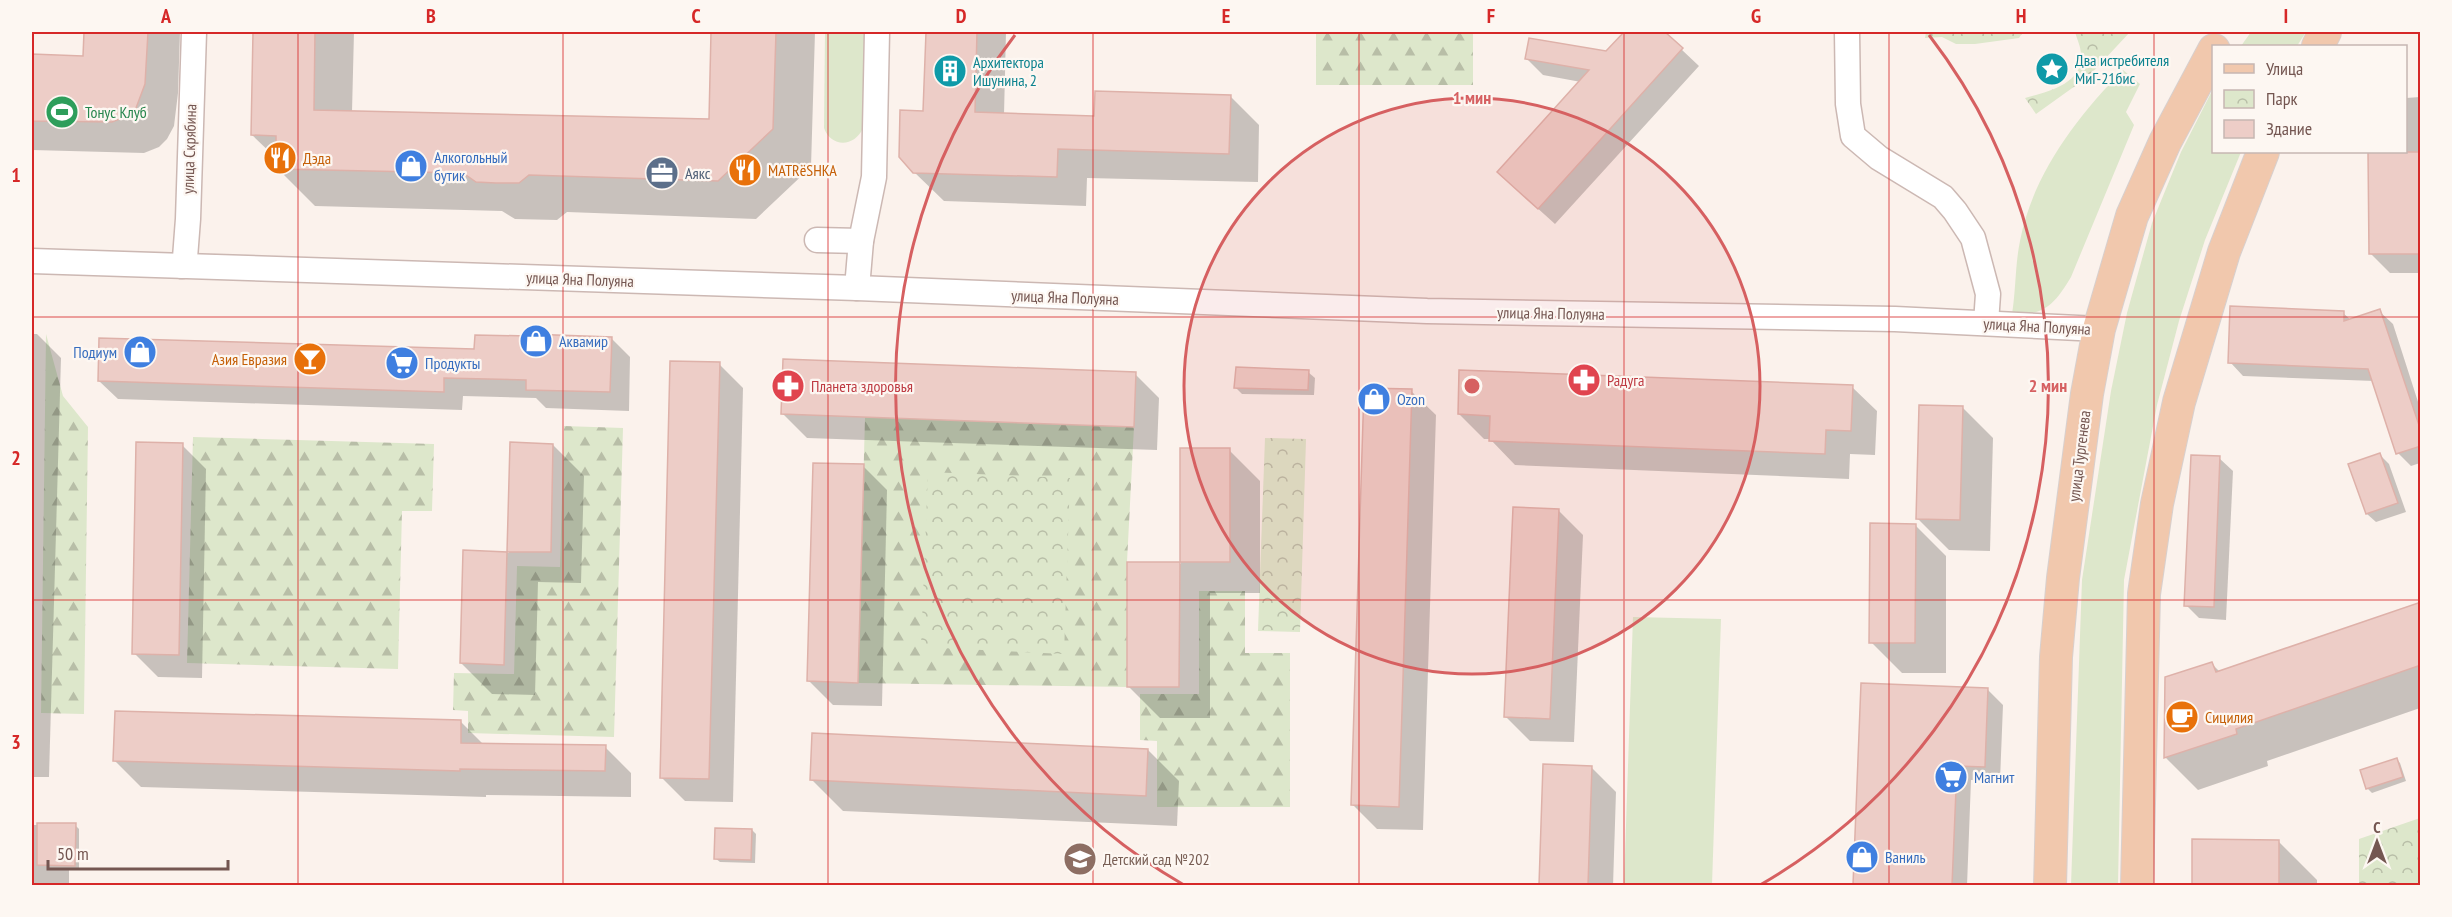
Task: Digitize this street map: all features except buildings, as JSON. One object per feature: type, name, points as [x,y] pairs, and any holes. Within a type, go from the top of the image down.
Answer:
[{"type":"main road","name":"улица Тургенева","points":[[2217,45],[2225,32]]},
{"type":"main road","name":"улица Тургенева","points":[[2050,885],[2056,657],[2062,578],[2087,394],[2099,329],[2132,216],[2203,66],[2212,52]]},
{"type":"main road","points":[[2137,885],[2144,594],[2157,504],[2185,381],[2224,252],[2263,153]]},
{"type":"street","name":"улица Скрябина","points":[[182,266],[185,258],[188,219],[194,32]]},
{"type":"street","points":[[857,288],[861,241],[874,177],[878,32]]},
{"type":"street","points":[[1847,32],[1848,104],[1853,136],[1878,158],[1943,197],[1954,211],[1973,238],[1988,294],[1986,323]]},
{"type":"street","points":[[817,240],[861,241]]},
{"type":"street","name":"улица Яна Полуяна","points":[[32,261],[857,288],[1426,311],[1895,319],[2099,329]]},
{"type":"green space","points":[[825,32],[865,32],[863,128],[855,139],[849,142],[837,142],[827,135],[824,128]]},
{"type":"green space","points":[[1316,32],[1473,32],[1473,85],[1316,85]]},
{"type":"green space","points":[[1926,32],[2023,32],[2019,38],[1975,44],[1956,44],[1942,37],[1925,38]]},
{"type":"green space","points":[[2075,32],[2130,32],[2089,76],[2036,114],[2025,98],[2062,85],[2070,80],[2080,65],[2080,46]]},
{"type":"green space","points":[[2251,32],[2306,32],[2298,45],[2242,45]]},
{"type":"green space","points":[[2123,70],[2140,84],[2126,112],[2134,125],[2071,277],[2060,294],[2048,306],[2033,313],[2012,314],[2020,241],[2035,193],[2046,170],[2073,128]]},
{"type":"green space","points":[[2212,91],[2212,153],[2241,153],[2205,240],[2179,321],[2157,405],[2124,580],[2118,885],[2071,885],[2082,580],[2111,391],[2127,313],[2152,223],[2181,152]]},
{"type":"green space","points":[[46,334],[63,396],[88,427],[84,714],[41,713]]},
{"type":"green space","points":[[865,417],[1134,427],[1127,562],[1127,687],[858,683]]},
{"type":"green space","points":[[564,426],[623,428],[614,737],[468,733],[468,711],[453,710],[454,673],[514,674],[517,566],[560,567]]},
{"type":"green space","points":[[193,437],[434,444],[432,511],[402,511],[398,669],[187,663]]},
{"type":"green space","points":[[1265,438],[1306,439],[1300,632],[1258,631]]},
{"type":"green space","points":[[928,472],[1070,478],[1064,654],[921,647]]},
{"type":"green space","points":[[1199,591],[1245,591],[1245,653],[1290,653],[1290,807],[1157,807],[1157,741],[1140,740],[1140,694],[1199,694]]},
{"type":"green space","points":[[1633,617],[1721,619],[1712,885],[1624,885]]},
{"type":"green space","points":[[2420,818],[2420,885],[2359,885],[2359,839]]},
{"type":"place","name":"Два истребителя МиГ-21бис","points":[[2052,69]]},
{"type":"place","name":"Архитектора Ишунина, 2","points":[[950,71]]},
{"type":"place","name":"Тонус Клуб","points":[[62,112]]},
{"type":"place","name":"Дэда","points":[[280,158]]},
{"type":"place","name":"Алкогольный бутик","points":[[411,166]]},
{"type":"place","name":"MATRёSHKA","points":[[745,170]]},
{"type":"place","name":"Аякс","points":[[662,173]]},
{"type":"place","name":"Аквамир","points":[[536,341]]},
{"type":"place","name":"Подиум","points":[[140,352]]},
{"type":"place","name":"Азия Евразия","points":[[310,359]]},
{"type":"place","name":"Продукты","points":[[402,363]]},
{"type":"place","name":"Радуга","points":[[1584,380]]},
{"type":"place","name":"Планета здоровья","points":[[788,386]]},
{"type":"place","name":"Ozon","points":[[1374,399]]},
{"type":"place","name":"Сицилия","points":[[2182,717]]},
{"type":"place","name":"Магнит","points":[[1951,777]]},
{"type":"place","name":"Ваниль","points":[[1862,857]]},
{"type":"place","name":"Детский сад №202","points":[[1080,859]]}]
